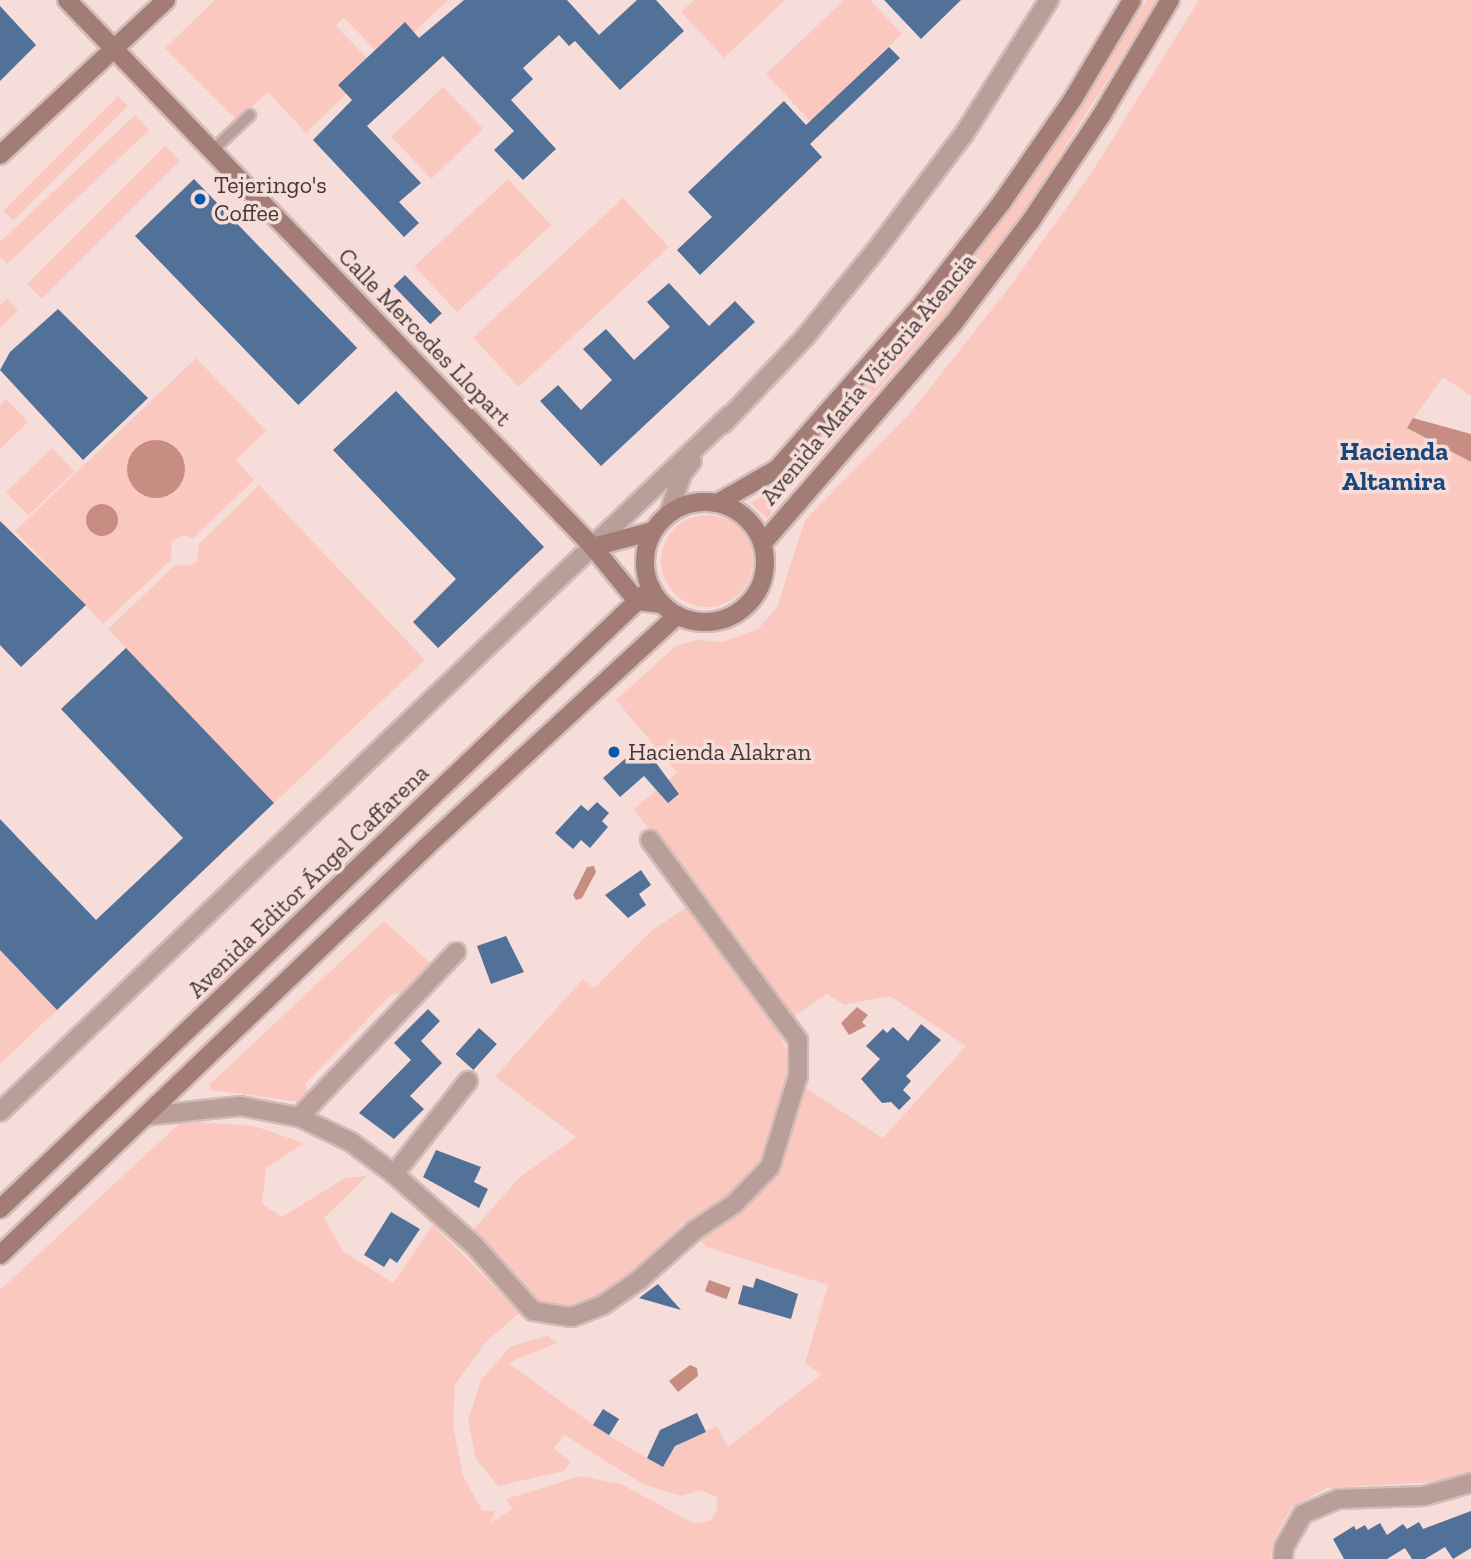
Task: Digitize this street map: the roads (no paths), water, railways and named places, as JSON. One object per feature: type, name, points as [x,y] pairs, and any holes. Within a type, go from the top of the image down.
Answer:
[{"type":"main road","name":"Calle Mercedes Llopart","points":[[67,0],[593,547],[637,601]]},
{"type":"main road","points":[[0,155],[166,0]]},
{"type":"main road","name":"Avenida María Victoria Atencia","points":[[719,502],[777,470],[924,302],[1065,111],[1132,0]]},
{"type":"main road","name":"Avenida María Victoria Atencia","points":[[763,543],[953,324],[1007,252],[1101,116],[1170,0]]},
{"type":"main road","points":[[693,502],[719,502],[746,517],[763,543],[764,578],[744,608],[712,622],[677,615],[662,604],[651,588],[645,560],[653,531],[669,513],[693,502]]},
{"type":"main road","points":[[593,547],[653,531]]},
{"type":"main road","name":"Avenida Editor Ángel Caffarena","points":[[0,1209],[651,588]]},
{"type":"main road","points":[[637,601],[662,604]]},
{"type":"main road","points":[[0,1255],[677,615]]},
{"type":"street","points":[[593,547],[730,415],[805,337],[876,250],[964,134],[1049,0]]},
{"type":"street","points":[[669,513],[682,474],[730,415]]},
{"type":"street","name":"Avenida Editor Ángel Caffarena","points":[[0,1112],[593,547]]},
{"type":"street","points":[[145,1116],[240,1106],[299,1117],[351,1142],[394,1174],[475,1246],[533,1311],[572,1317],[603,1306],[639,1280],[695,1230],[734,1204],[770,1167],[798,1076],[798,1040],[650,840]]},
{"type":"street","points":[[299,1117],[456,952]]},
{"type":"street","points":[[394,1174],[468,1081]]},
{"type":"street","points":[[1283,1559],[1284,1547],[1303,1514],[1339,1499],[1424,1496],[1471,1483]]},
{"type":"lane","points":[[213,150],[250,115]]},
{"type":"place","name":"Tejeringo's Coffee","points":[[200,199]]},
{"type":"place","name":"Hacienda Alakran","points":[[614,752]]},
{"type":"district","name":"Hacienda Altamira","points":[[1394,467]]}]
